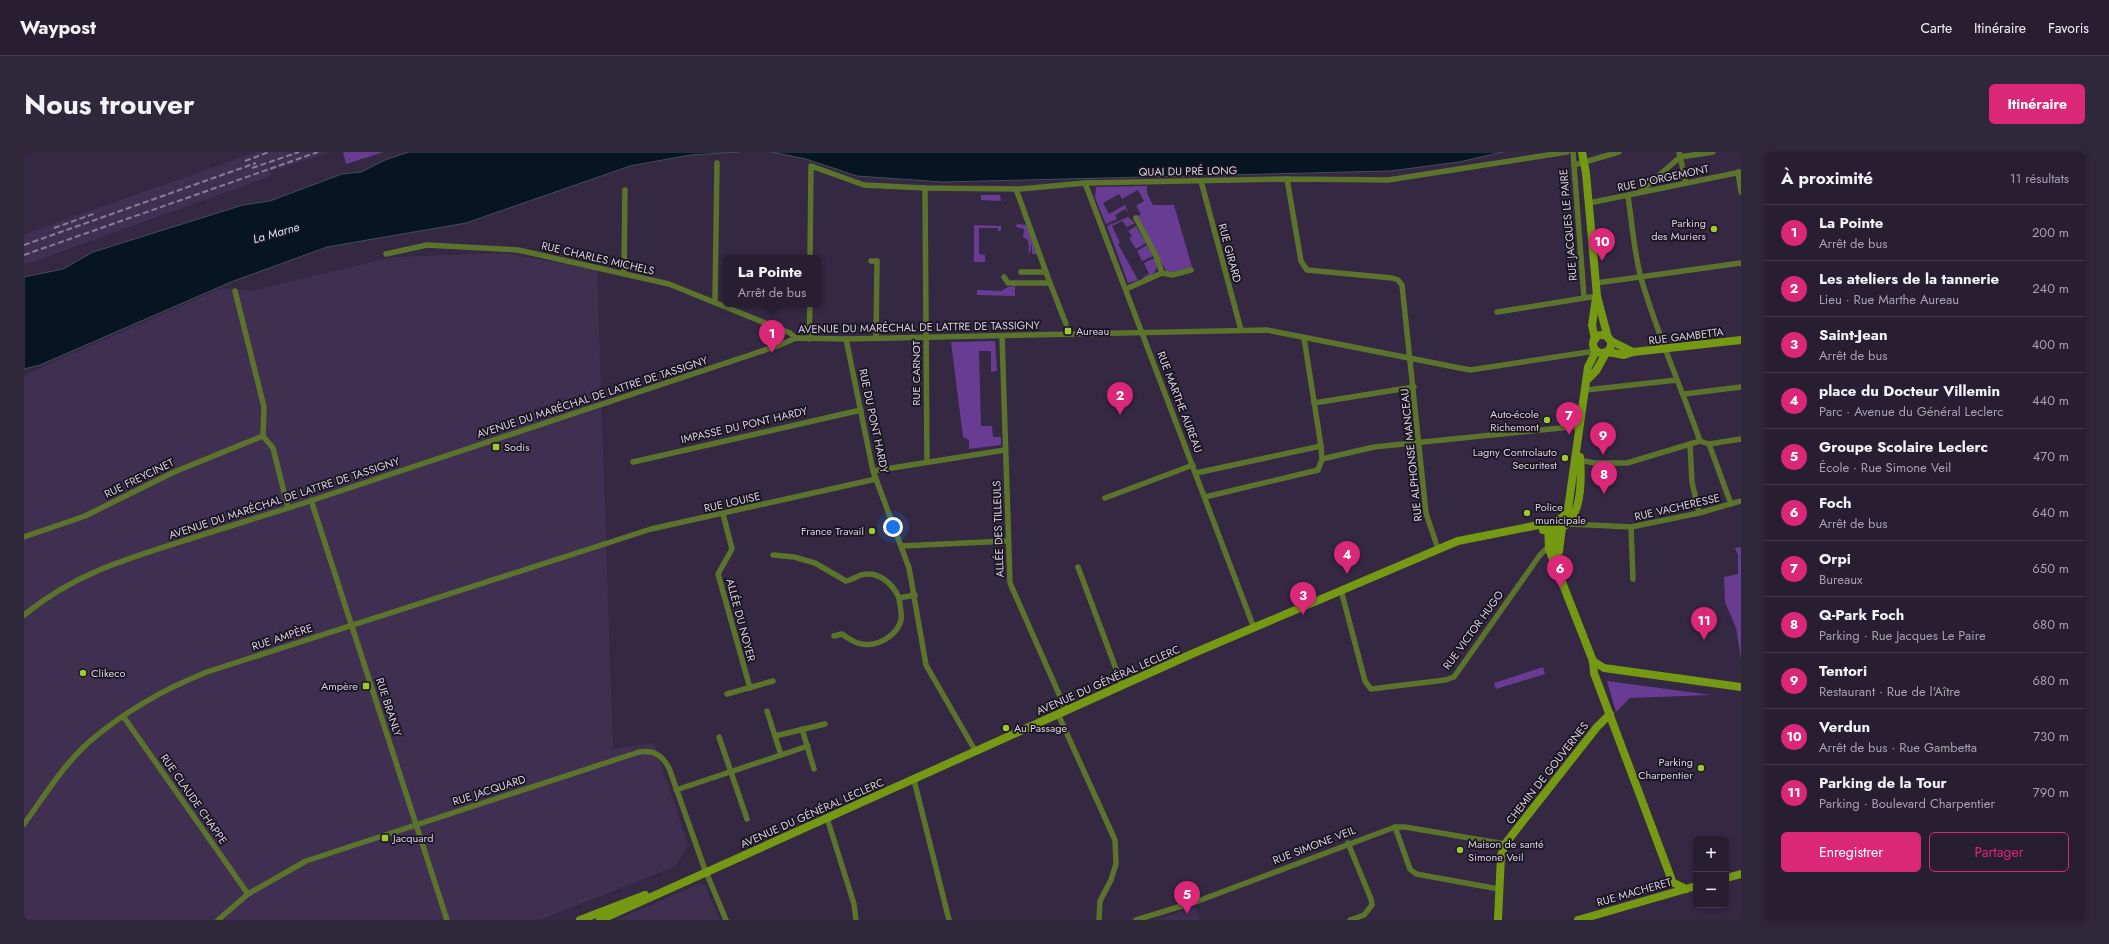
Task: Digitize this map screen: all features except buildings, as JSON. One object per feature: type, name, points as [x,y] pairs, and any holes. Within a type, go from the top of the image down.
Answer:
[{"type":"main road","points":[[1582,152],[1586,173],[1597,296],[1611,347],[1596,371],[1588,379]]},
{"type":"main road","points":[[1548,527],[1559,520],[1568,509],[1588,379],[1588,367],[1596,351],[1593,344],[1595,339],[1592,325],[1597,296]]},
{"type":"main road","points":[[1595,339],[1602,335],[1633,352]]},
{"type":"main road","name":"RUE GAMBETTA","points":[[1607,352],[1624,355],[1633,352],[1741,340]]},
{"type":"main road","points":[[1596,351],[1607,352]]},
{"type":"main road","points":[[1558,568],[1554,553],[1566,526],[1574,517],[1580,487],[1578,442]]},
{"type":"main road","points":[[1548,527],[1566,526]]},
{"type":"main road","points":[[1548,527],[1558,568],[1593,661],[1594,673],[1601,688],[1672,882],[1668,894]]},
{"type":"main road","name":"AVENUE DU GÉNÉRAL LECLERC","points":[[600,920],[914,780],[1122,685],[1438,549],[1458,541],[1526,529],[1548,527]]},
{"type":"main road","points":[[1593,661],[1604,668],[1741,687]]},
{"type":"main road","points":[[1601,688],[1604,668]]},
{"type":"main road","name":"CHEMIN DE GOUVERNES","points":[[1498,920],[1502,856],[1505,844],[1597,727],[1610,714]]},
{"type":"main road","name":"AVENUE DU GÉNÉRAL LECLERC","points":[[580,920],[705,872]]},
{"type":"main road","points":[[1729,877],[1741,874]]},
{"type":"main road","points":[[1672,882],[1686,889]]},
{"type":"main road","name":"RUE MACHERET","points":[[1578,920],[1693,887]]},
{"type":"street","name":"QUAI DU PRÉ LONG","points":[[810,255],[811,166],[864,185],[925,188],[1016,188],[1085,183],[1201,180],[1388,180],[1567,152]]},
{"type":"street","name":"RUE JACQUES LE PAIRE","points":[[1573,152],[1584,297]]},
{"type":"street","points":[[1574,165],[1619,152]]},
{"type":"street","points":[[1641,192],[1680,155],[1713,152]]},
{"type":"street","points":[[1680,155],[1686,183]]},
{"type":"street","points":[[715,302],[717,163]]},
{"type":"street","points":[[1740,172],[1741,192]]},
{"type":"street","name":"RUE D'ORGEMONT","points":[[1589,203],[1740,172]]},
{"type":"street","name":"RUE ALPHONSE MANCEAU","points":[[1287,179],[1302,266],[1307,270],[1398,280],[1402,285],[1414,387],[1426,513],[1438,549]]},
{"type":"street","name":"RUE GIRARD","points":[[1201,180],[1241,330]]},
{"type":"street","name":"RUE MARTHE AUREAU","points":[[1085,183],[1254,628]]},
{"type":"street","name":"RUE CARNOT","points":[[925,188],[927,462]]},
{"type":"street","points":[[1016,188],[1066,324]]},
{"type":"street","points":[[624,274],[625,190]]},
{"type":"street","points":[[1628,196],[1641,278],[1665,349],[1684,394],[1700,441]]},
{"type":"street","points":[[1136,218],[1156,256],[1162,273]]},
{"type":"street","name":"RUE CHARLES MICHELS","points":[[386,254],[427,245],[518,250],[670,284],[723,305]]},
{"type":"street","points":[[871,261],[877,261],[876,338]]},
{"type":"street","points":[[1596,283],[1741,264]]},
{"type":"street","points":[[1126,288],[1162,273],[1172,275],[1191,270]]},
{"type":"street","points":[[1021,272],[1046,272]]},
{"type":"street","points":[[1004,277],[1008,282],[1050,283]]},
{"type":"street","points":[[235,291],[264,407],[263,436],[273,448],[288,508]]},
{"type":"street","points":[[1497,312],[1597,296]]},
{"type":"street","name":"RUE CHARLES MICHELS","points":[[727,307],[790,333],[796,338]]},
{"type":"street","points":[[810,307],[810,339]]},
{"type":"street","name":"AVENUE DU MARÉCHAL DE LATTRE DE TASSIGNY","points":[[24,615],[48,596],[98,569],[133,556],[288,508],[710,369],[796,338],[846,339],[1267,330],[1478,370],[1596,351]]},
{"type":"street","name":"ALLÉE DES TILLEULS","points":[[1002,336],[1009,574],[1014,593],[1066,710]]},
{"type":"street","points":[[1205,496],[1318,470],[1322,459],[1321,446],[1304,338]]},
{"type":"street","name":"RUE DU PONT HARDY","points":[[846,339],[873,471],[909,568],[915,595],[926,665],[976,752]]},
{"type":"street","points":[[1586,390],[1677,380]]},
{"type":"street","points":[[1314,403],[1414,387]]},
{"type":"street","points":[[1684,394],[1741,387]]},
{"type":"street","name":"IMPASSE DU PONT HARDY","points":[[633,462],[861,410]]},
{"type":"street","points":[[1322,459],[1374,447],[1581,426]]},
{"type":"street","name":"RUE FREYCINET","points":[[24,537],[84,516],[174,472],[263,436]]},
{"type":"street","points":[[1580,460],[1594,463],[1627,463],[1700,441],[1709,444],[1741,439]]},
{"type":"street","points":[[1690,444],[1692,482],[1699,513]]},
{"type":"street","points":[[1709,444],[1731,504]]},
{"type":"street","points":[[1196,473],[1321,446]]},
{"type":"street","points":[[873,471],[1005,450]]},
{"type":"street","points":[[1105,498],[1193,465]]},
{"type":"street","name":"RUE LOUISE","points":[[594,547],[652,529],[876,479]]},
{"type":"street","name":"RUE BRANLY","points":[[311,500],[417,823],[447,920]]},
{"type":"street","name":"RUE VACHERESSE","points":[[1566,526],[1631,527],[1699,513],[1741,501]]},
{"type":"street","name":"ALLÉE DU NOYER","points":[[723,514],[732,550],[718,574],[750,688]]},
{"type":"street","points":[[1631,527],[1633,579]]},
{"type":"street","points":[[901,546],[1008,541]]},
{"type":"street","name":"RUE AMPÈRE","points":[[24,824],[56,780],[88,743],[123,716],[159,693],[199,675],[594,547]]},
{"type":"street","name":"RUE VICTOR HUGO","points":[[1340,590],[1365,681],[1371,690],[1445,680],[1454,677],[1540,555],[1554,553]]},
{"type":"street","points":[[773,555],[794,557],[815,563],[846,581],[864,575],[880,577],[890,583],[899,598],[901,621],[892,634],[886,639],[871,644],[861,644],[852,641],[842,634],[834,636]]},
{"type":"street","points":[[1078,567],[1122,685]]},
{"type":"street","points":[[899,598],[915,595]]},
{"type":"street","points":[[727,694],[773,681]]},
{"type":"street","points":[[767,711],[781,755]]},
{"type":"street","points":[[1058,714],[1115,840],[1116,864],[1111,880],[1100,901],[1099,920]]},
{"type":"street","name":"RUE CLAUDE CHAPPE","points":[[123,716],[248,894]]},
{"type":"street","points":[[775,736],[825,724]]},
{"type":"street","points":[[802,729],[814,769]]},
{"type":"street","points":[[719,737],[747,819]]},
{"type":"street","points":[[676,790],[808,746]]},
{"type":"street","name":"RUE JACQUARD","points":[[218,920],[248,894],[306,861],[417,823],[639,752],[648,751],[657,754],[664,759],[705,872],[726,920]]},
{"type":"street","points":[[914,780],[949,920]]},
{"type":"street","points":[[827,818],[854,904],[856,920]]},
{"type":"street","name":"RUE SIMONE VEIL","points":[[1136,920],[1205,899],[1348,843],[1395,827],[1405,826],[1505,844]]},
{"type":"street","points":[[1395,827],[1410,869],[1416,874],[1499,889]]},
{"type":"street","points":[[1348,843],[1371,898],[1372,905],[1364,915],[1350,920]]},
{"type":"shaded area","points":[[257,152],[332,152],[270,171],[271,176],[24,265],[24,234]]},
{"type":"shaded area","points":[[343,152],[384,152],[346,164]]},
{"type":"shaded area","points":[[1147,186],[1147,193],[1153,205],[1174,205],[1192,267],[1168,273],[1165,269],[1136,217],[1141,214],[1136,206],[1144,201],[1138,190],[1122,199],[1119,194],[1103,203],[1109,214],[1125,205],[1128,212],[1125,209],[1115,215],[1117,219],[1106,224],[1095,198],[1096,187]]},
{"type":"shaded area","points":[[981,195],[1000,195],[1001,201],[981,200]]},
{"type":"shaded area","points":[[1128,217],[1135,223],[1127,227],[1122,221],[1112,226],[1120,243],[1118,244],[1138,280],[1128,283],[1107,226]]},
{"type":"shaded area","points":[[1017,224],[1026,225],[1037,254],[1032,254],[1032,243],[1029,254],[1028,240],[1023,237],[1024,229],[1016,227]]},
{"type":"shaded area","points":[[974,225],[1001,226],[1001,231],[998,231],[998,228],[979,228],[979,254],[985,255],[985,262],[974,262]]},
{"type":"shaded area","points":[[1136,226],[1146,243],[1136,249],[1129,238],[1132,236],[1128,231]]},
{"type":"shaded area","points":[[1147,245],[1153,256],[1142,261],[1137,251]]},
{"type":"shaded area","points":[[504,253],[597,270],[613,749],[654,743],[688,845],[676,866],[540,920],[24,920],[24,375],[222,288],[251,291],[393,257]]},
{"type":"shaded area","points":[[1155,258],[1157,266],[1155,272],[1144,280],[1143,277],[1149,274],[1144,263]]},
{"type":"shaded area","points":[[1015,286],[1015,296],[977,295],[977,290],[1001,291],[1008,287]]},
{"type":"shaded area","points":[[995,341],[997,371],[991,372],[991,351],[979,351],[981,426],[992,426],[993,437],[1001,437],[1001,445],[969,449],[969,440],[963,437],[951,342]]},
{"type":"shaded area","points":[[1741,547],[1741,659],[1736,628],[1725,602],[1724,577],[1738,574],[1738,555],[1735,548]]},
{"type":"shaded area","points":[[1543,667],[1545,674],[1496,689],[1494,683]]},
{"type":"shaded area","points":[[1607,681],[1711,695],[1630,698],[1616,712]]},
{"type":"shaded area","points":[[699,884],[705,886],[720,920],[616,920]]},
{"type":"shaded area","points":[[1196,907],[1200,920],[1156,920]]},
{"type":"water","name":"La Marne","points":[[409,152],[739,152],[690,155],[630,166],[466,223],[327,247],[231,282],[40,365],[24,369],[24,277],[63,269],[93,252],[243,205],[270,201],[342,174],[361,172],[385,160]]},
{"type":"water","points":[[771,152],[1503,152],[1459,162],[1390,171],[943,182],[857,176],[806,159]]},
{"type":"railway","points":[[245,161],[269,152]]},
{"type":"railway","points":[[252,168],[299,152]]},
{"type":"railway","points":[[24,255],[318,152]]},
{"type":"railway","points":[[24,245],[256,163]]},
{"type":"railway","points":[[54,228],[96,213]]},
{"type":"place","name":"Parking des Muriers","points":[[1714,229]]},
{"type":"place","name":"Verdun","points":[[1602,261]]},
{"type":"place","name":"Aureau","points":[[1068,331]]},
{"type":"place","name":"La Pointe","points":[[772,353]]},
{"type":"place","name":"Les ateliers de la tannerie","points":[[1120,415]]},
{"type":"place","name":"Auto-école Richemont","points":[[1547,420]]},
{"type":"place","name":"Orpi","points":[[1569,435]]},
{"type":"place","name":"Sodis","points":[[496,447]]},
{"type":"place","name":"Tentori","points":[[1603,455]]},
{"type":"place","name":"Lagny Controlauto Securitest","points":[[1565,458]]},
{"type":"place","name":"Q-Park Foch","points":[[1604,494]]},
{"type":"place","name":"Police municipale","points":[[1527,513]]},
{"type":"place","name":"France Travail","points":[[872,531]]},
{"type":"place","name":"place du Docteur Villemin","points":[[1347,574]]},
{"type":"place","name":"Foch","points":[[1560,588]]},
{"type":"place","name":"Saint-Jean","points":[[1303,615]]},
{"type":"place","name":"Parking de la Tour","points":[[1704,640]]},
{"type":"place","name":"Clikeco","points":[[83,673]]},
{"type":"place","name":"Ampère","points":[[366,686]]},
{"type":"place","name":"Au Passage","points":[[1006,728]]},
{"type":"place","name":"Parking Charpentier","points":[[1701,768]]},
{"type":"place","name":"Jacquard","points":[[385,838]]},
{"type":"place","name":"Maison de santé Simone Veil","points":[[1460,850]]},
{"type":"place","name":"Groupe Scolaire Leclerc","points":[[1187,914]]}]
